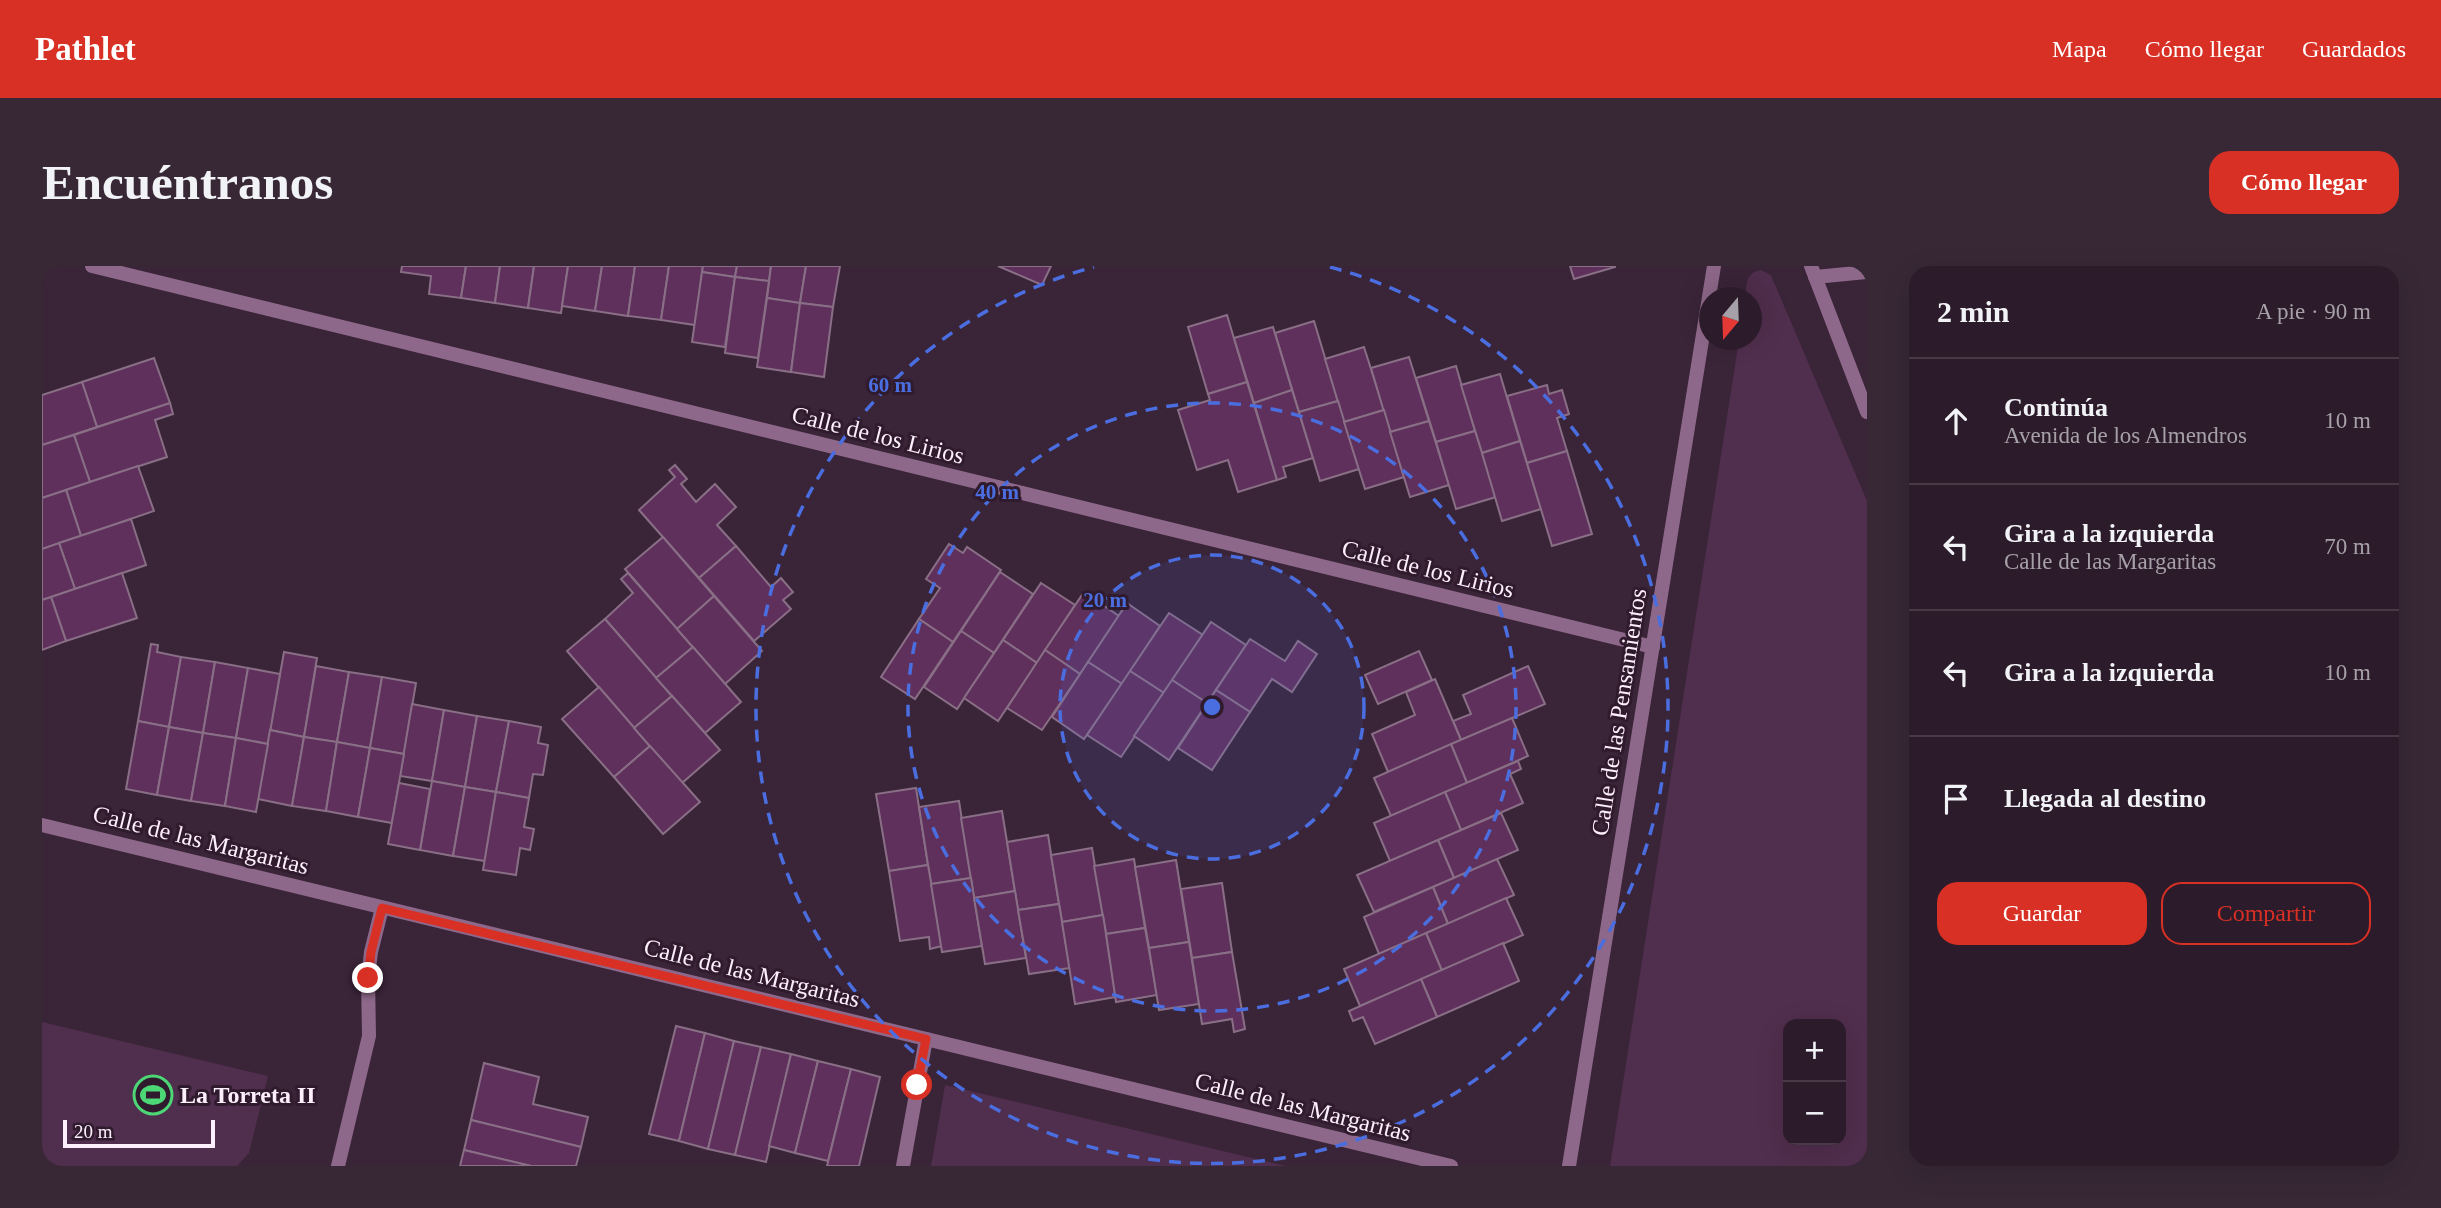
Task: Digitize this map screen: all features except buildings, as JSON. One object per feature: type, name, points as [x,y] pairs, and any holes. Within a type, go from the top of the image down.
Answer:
[{"type":"street","name":"Calle de los Lirios","points":[[92,266],[1653,647]]},
{"type":"street","name":"Calle de las Pensamientos","points":[[1569,1166],[1714,266]]},
{"type":"street","points":[[1867,272],[1813,271],[1867,412]]},
{"type":"street","name":"Calle de las Margaritas","points":[[42,825],[1451,1166]]},
{"type":"street","points":[[338,1166],[369,1036],[368,978],[371,952],[382,908]]},
{"type":"street","points":[[903,1166],[926,1039]]},
{"type":"shaded area","points":[[1761,270],[1771,275],[1867,501],[1867,1166],[1610,1166],[1737,350],[1762,350],[1762,287],[1747,287],[1752,274]]},
{"type":"shaded area","name":"La Torreta II","points":[[42,1022],[268,1076],[249,1153],[237,1166],[42,1166]]},
{"type":"shaded area","points":[[945,1085],[1286,1166],[931,1166]]},
{"type":"place","name":"La Torreta II","points":[[153,1095]]},
{"type":"route","points":[[368,978],[371,952],[382,908],[926,1039],[917,1085]]}]
